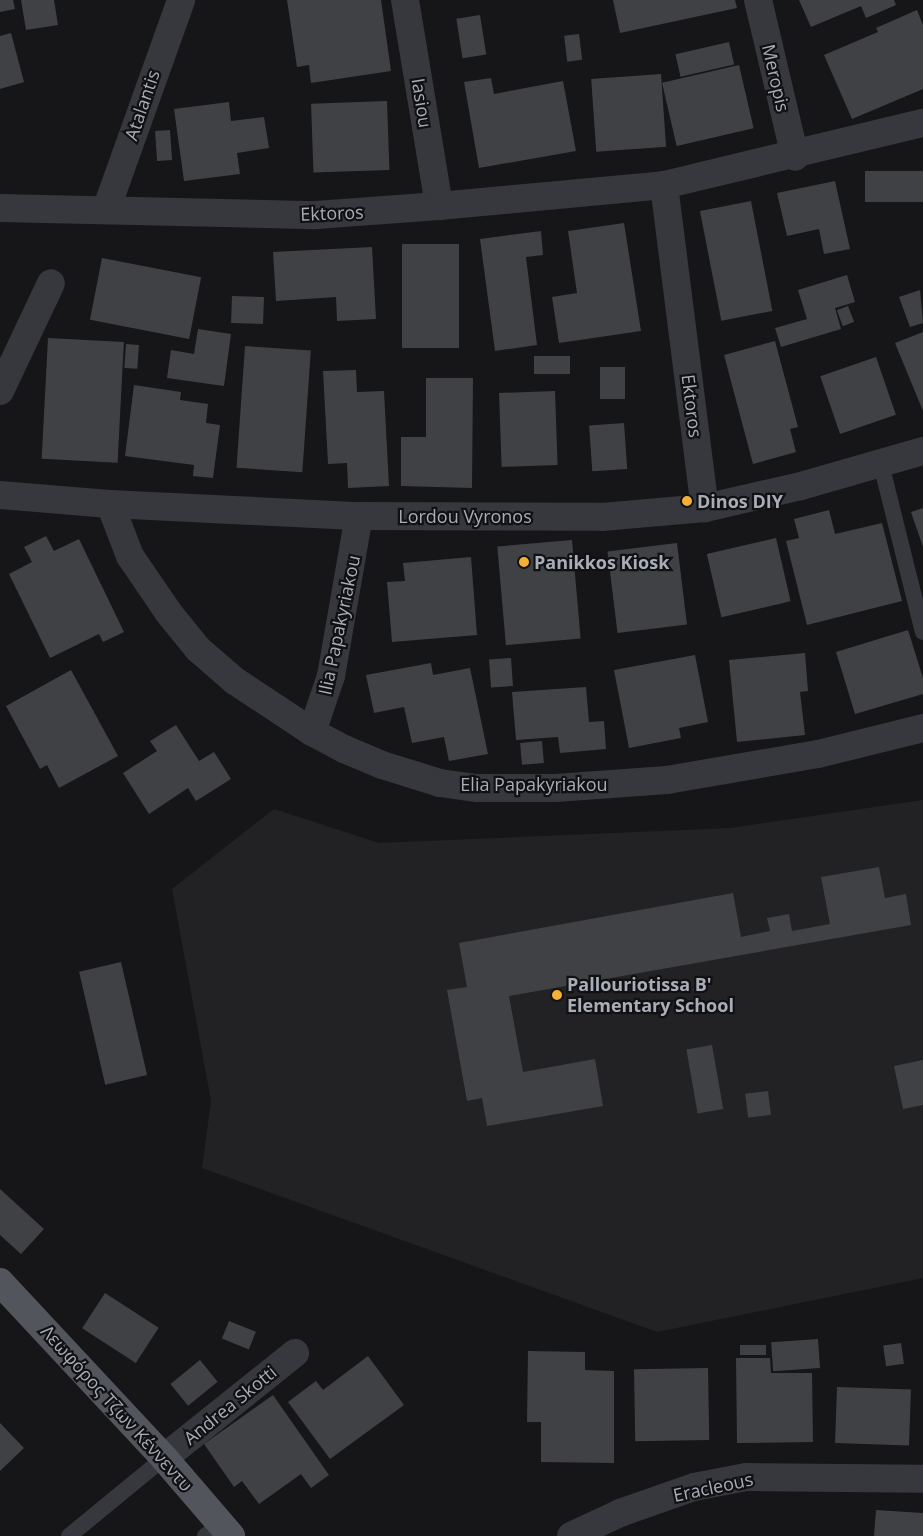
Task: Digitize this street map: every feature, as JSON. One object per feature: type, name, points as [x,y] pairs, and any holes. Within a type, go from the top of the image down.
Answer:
[{"type":"main road","name":"Λεωφόρος Τζων Κέννεντυ","points":[[0,1282],[164,1458],[219,1532]]},
{"type":"street","name":"Atalantis","points":[[106,210],[180,0]]},
{"type":"street","name":"Iasiou","points":[[405,0],[439,206]]},
{"type":"street","name":"Meropis","points":[[758,0],[795,156]]},
{"type":"street","name":"Ektoros","points":[[0,208],[316,215],[439,206],[664,185],[795,156],[923,123]]},
{"type":"street","name":"Ektoros","points":[[664,185],[705,508]]},
{"type":"street","points":[[0,391],[51,283]]},
{"type":"street","name":"Lordou Vyronos","points":[[0,495],[110,504],[360,516],[602,517],[705,508],[882,464],[923,451]]},
{"type":"street","name":"Elia Papakyriakou","points":[[110,504],[130,556],[168,612],[198,649],[235,681],[312,732],[382,765],[440,783],[477,788],[556,788],[682,778],[818,754],[923,728]]},
{"type":"street","name":"Ilia Papakyriakou","points":[[312,732],[330,682],[360,516]]},
{"type":"street","name":"Andrea Skotti","points":[[164,1458],[295,1353]]},
{"type":"street","name":"Eracleous","points":[[570,1536],[620,1513],[694,1487],[746,1477],[923,1478]]},
{"type":"lane","points":[[882,464],[923,632]]},
{"type":"lane","points":[[69,1536],[164,1458]]},
{"type":"shaded area","name":"Pallouriotissa B' Elementary School","points":[[923,800],[923,1278],[657,1332],[202,1168],[211,1101],[172,889],[274,809],[379,843],[730,828]]},
{"type":"building","points":[[0,0],[13,0],[15,9],[0,12]]},
{"type":"building","points":[[21,0],[54,0],[58,25],[26,30]]},
{"type":"building","points":[[287,0],[381,0],[391,71],[311,83],[309,65],[297,67]]},
{"type":"building","points":[[613,0],[735,0],[737,8],[620,33]]},
{"type":"building","points":[[799,0],[894,0],[896,5],[866,18],[861,6],[811,27]]},
{"type":"building","points":[[917,10],[923,25],[923,89],[852,119],[824,55],[878,32],[876,28]]},
{"type":"building","points":[[480,15],[486,55],[463,58],[456,19]]},
{"type":"building","points":[[11,33],[24,82],[0,89],[0,36]]},
{"type":"building","points":[[579,34],[582,60],[567,62],[564,36]]},
{"type":"building","points":[[729,42],[734,64],[681,77],[675,54]]},
{"type":"building","points":[[739,65],[754,128],[677,146],[662,83]]},
{"type":"building","points":[[661,74],[666,147],[596,152],[591,79]]},
{"type":"building","points":[[491,78],[494,94],[563,81],[576,151],[479,168],[464,82]]},
{"type":"building","points":[[387,101],[389,170],[313,173],[311,104]]},
{"type":"building","points":[[229,102],[231,121],[264,117],[269,148],[237,153],[240,174],[184,181],[174,109]]},
{"type":"building","points":[[170,130],[172,160],[157,161],[155,131]]},
{"type":"building","points":[[865,171],[923,171],[923,202],[865,202]]},
{"type":"building","points":[[835,181],[850,249],[824,254],[819,229],[787,236],[777,193]]},
{"type":"building","points":[[751,201],[772,311],[721,321],[700,211]]},
{"type":"building","points":[[624,223],[641,331],[559,343],[552,297],[577,293],[568,231]]},
{"type":"building","points":[[541,231],[543,255],[526,257],[537,345],[495,351],[480,239]]},
{"type":"building","points":[[402,244],[459,244],[459,348],[402,348]]},
{"type":"building","points":[[372,247],[376,319],[337,321],[336,297],[276,301],[273,252]]},
{"type":"building","points":[[102,258],[201,277],[189,339],[90,320]]},
{"type":"building","points":[[847,275],[855,302],[835,308],[841,329],[781,347],[775,328],[807,319],[798,290]]},
{"type":"building","points":[[920,290],[923,323],[910,327],[899,297]]},
{"type":"building","points":[[232,296],[264,297],[263,324],[231,323]]},
{"type":"building","points":[[848,306],[854,322],[843,326],[837,310]]},
{"type":"building","points":[[198,329],[231,334],[224,386],[167,378],[171,350],[194,354]]},
{"type":"building","points":[[923,332],[923,411],[895,343]]},
{"type":"building","points":[[48,338],[124,342],[118,463],[42,459]]},
{"type":"building","points":[[775,341],[798,427],[790,429],[796,452],[753,464],[724,355]]},
{"type":"building","points":[[126,344],[139,345],[137,369],[124,368]]},
{"type":"building","points":[[245,346],[311,351],[302,472],[236,468]]},
{"type":"building","points":[[534,356],[570,356],[570,374],[534,374]]},
{"type":"building","points":[[876,357],[896,415],[840,434],[820,376]]},
{"type":"building","points":[[600,367],[625,367],[625,399],[600,399]]},
{"type":"building","points":[[356,370],[357,392],[384,391],[389,486],[348,488],[347,463],[328,464],[323,371]]},
{"type":"building","points":[[426,378],[473,378],[472,488],[401,486],[401,437],[426,437]]},
{"type":"building","points":[[134,385],[181,392],[180,400],[208,404],[206,423],[220,425],[213,478],[193,476],[194,465],[125,456]]},
{"type":"building","points":[[555,391],[558,465],[502,467],[499,393]]},
{"type":"building","points":[[624,423],[627,469],[592,471],[589,425]]},
{"type":"building","points":[[923,508],[923,547],[911,512]]},
{"type":"building","points":[[829,510],[835,534],[882,523],[902,601],[807,625],[786,541],[799,538],[794,519]]},
{"type":"building","points":[[46,536],[54,551],[79,539],[124,632],[103,642],[99,634],[50,658],[9,574],[32,562],[24,547]]},
{"type":"building","points":[[776,538],[791,601],[721,617],[707,554]]},
{"type":"building","points":[[572,540],[581,639],[506,645],[497,547]]},
{"type":"building","points":[[677,543],[687,624],[618,633],[608,552]]},
{"type":"building","points":[[471,557],[477,635],[392,642],[387,582],[405,581],[403,563]]},
{"type":"building","points":[[908,630],[923,678],[923,694],[855,714],[836,652]]},
{"type":"building","points":[[805,653],[808,691],[800,692],[805,735],[737,742],[729,660]]},
{"type":"building","points":[[695,655],[708,722],[679,728],[681,738],[629,748],[614,670]]},
{"type":"building","points":[[511,658],[513,686],[491,687],[489,660]]},
{"type":"building","points":[[431,663],[433,675],[470,668],[488,754],[449,761],[444,737],[412,743],[404,707],[374,713],[366,675]]},
{"type":"building","points":[[71,670],[118,756],[59,788],[47,765],[40,769],[6,706]]},
{"type":"building","points":[[586,687],[589,722],[604,721],[606,749],[560,753],[558,737],[516,740],[512,692]]},
{"type":"building","points":[[176,725],[199,761],[214,752],[231,779],[196,801],[188,788],[149,814],[123,773],[157,751],[150,741]]},
{"type":"building","points":[[542,741],[544,763],[522,765],[520,743]]},
{"type":"building","points":[[879,867],[885,898],[906,894],[911,925],[509,996],[523,1072],[595,1059],[603,1106],[487,1126],[482,1098],[467,1101],[447,990],[467,987],[459,943],[733,893],[741,937],[770,931],[767,918],[789,914],[792,931],[830,924],[821,877]]},
{"type":"building","points":[[121,962],[147,1075],[105,1085],[79,972]]},
{"type":"building","points":[[712,1045],[723,1109],[698,1114],[686,1050]]},
{"type":"building","points":[[923,1060],[923,1105],[903,1109],[894,1066]]},
{"type":"building","points":[[768,1091],[771,1115],[748,1118],[745,1094]]},
{"type":"building","points":[[0,1189],[44,1229],[21,1254],[0,1235]]},
{"type":"building","points":[[105,1293],[159,1328],[136,1363],[82,1328]]},
{"type":"building","points":[[229,1321],[256,1332],[249,1349],[222,1339]]},
{"type":"building","points":[[818,1339],[820,1368],[773,1371],[771,1342]]},
{"type":"building","points":[[901,1343],[904,1364],[886,1366],[883,1346]]},
{"type":"building","points":[[740,1345],[766,1345],[766,1355],[740,1355]]},
{"type":"building","points":[[528,1351],[585,1352],[585,1370],[614,1371],[614,1463],[541,1462],[541,1422],[527,1422]]},
{"type":"building","points":[[368,1356],[404,1405],[330,1459],[288,1402],[316,1381],[323,1390]]},
{"type":"building","points":[[736,1358],[770,1358],[771,1373],[812,1373],[813,1442],[737,1443]]},
{"type":"building","points":[[200,1360],[218,1382],[188,1406],[170,1384]]},
{"type":"building","points":[[708,1368],[709,1440],[635,1441],[634,1369]]},
{"type":"building","points":[[837,1387],[911,1390],[909,1446],[835,1443]]},
{"type":"building","points":[[273,1395],[329,1475],[311,1488],[301,1474],[259,1504],[242,1481],[234,1487],[204,1444]]},
{"type":"building","points":[[0,1423],[24,1448],[0,1471]]},
{"type":"building","points":[[876,1510],[923,1513],[923,1536],[874,1536]]},
{"type":"place","name":"Dinos DIY","points":[[687,501]]},
{"type":"place","name":"Panikkos Kiosk","points":[[524,562]]},
{"type":"place","name":"Pallouriotissa B' Elementary School","points":[[557,995]]}]
